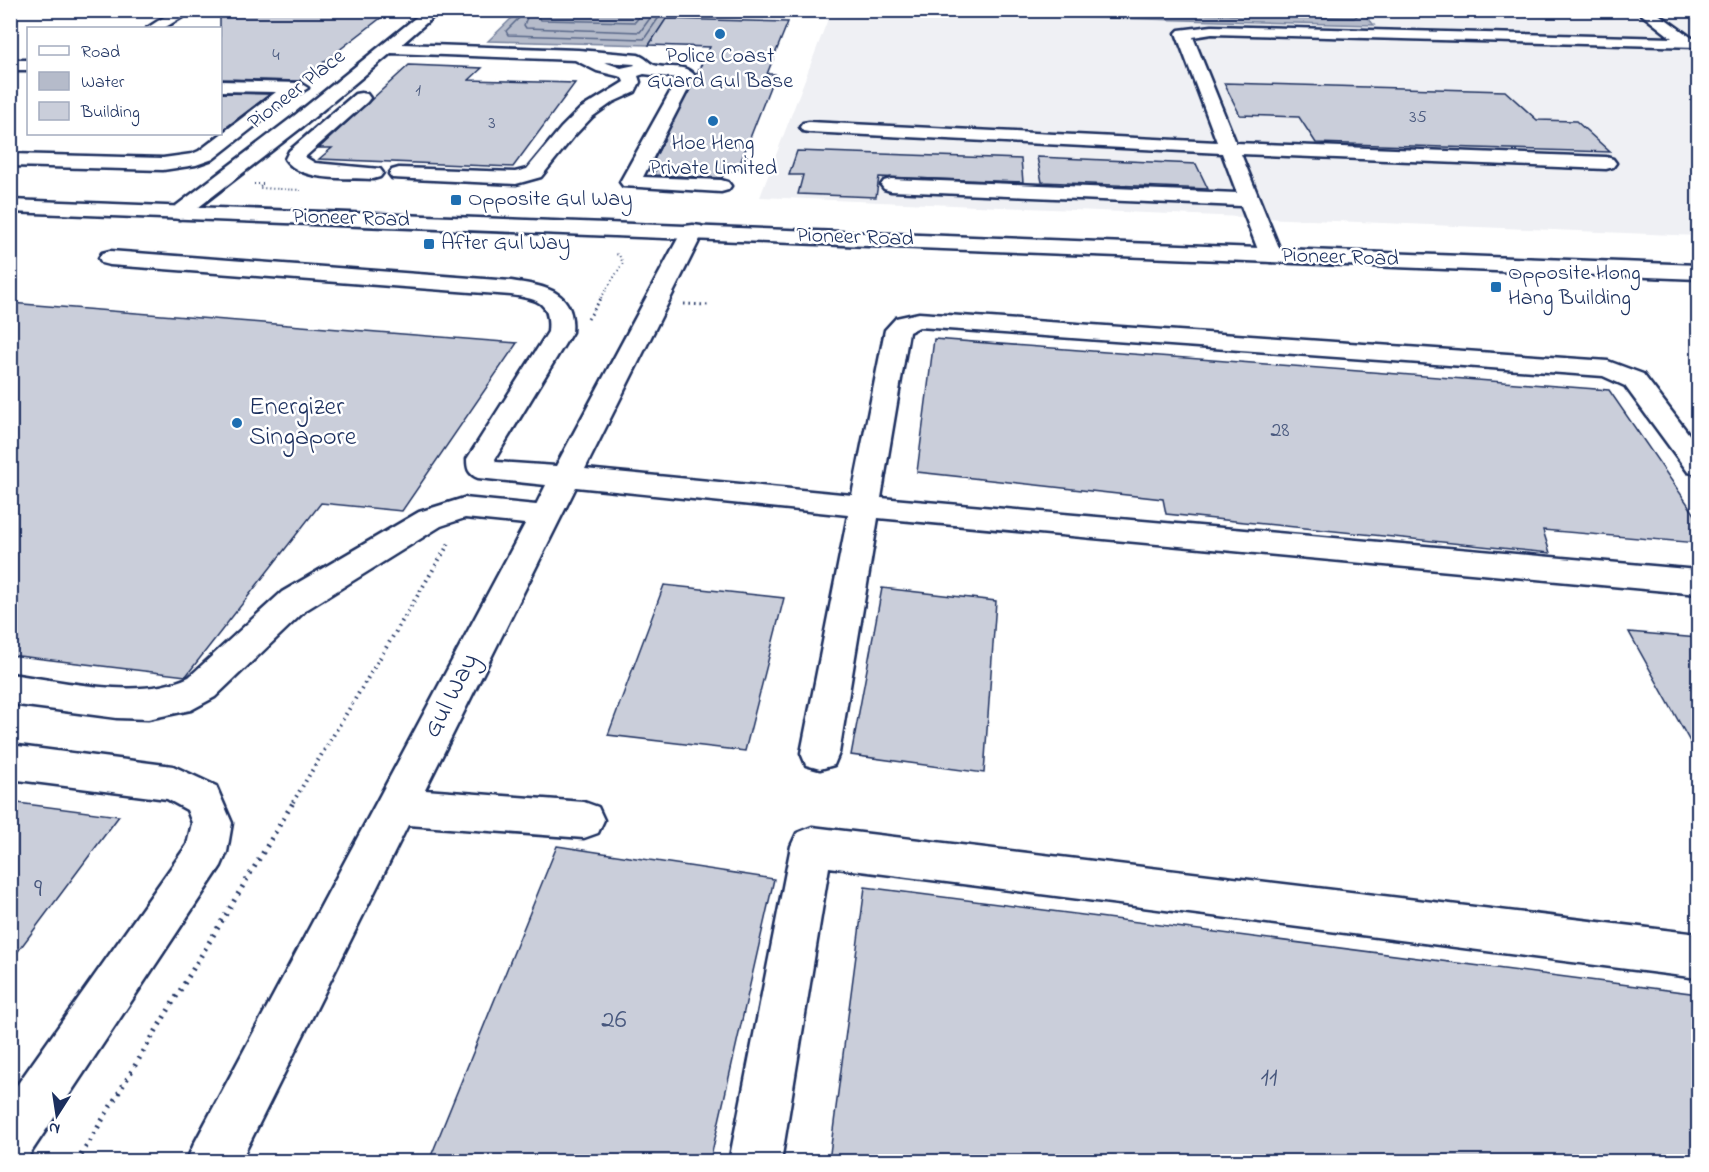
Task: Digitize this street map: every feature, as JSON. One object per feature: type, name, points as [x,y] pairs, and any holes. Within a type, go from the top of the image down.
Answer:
[{"type":"main road","name":"Pioneer Place","points":[[179,213],[300,120],[434,10]]},
{"type":"main road","points":[[1643,10],[1694,43]]},
{"type":"main road","points":[[157,27],[194,13]]},
{"type":"main road","points":[[178,27],[194,13]]},
{"type":"main road","points":[[1271,255],[1184,33],[1212,30],[1694,43]]},
{"type":"main road","points":[[388,48],[578,55],[607,69],[639,63],[677,71],[687,76],[630,182],[721,186]]},
{"type":"main road","points":[[399,174],[516,178],[528,176],[534,173],[566,133],[588,112],[608,98],[629,88],[639,63]]},
{"type":"main road","points":[[10,65],[27,65]]},
{"type":"main road","points":[[222,86],[333,93]]},
{"type":"main road","points":[[370,90],[296,155],[295,159],[310,169],[373,173]]},
{"type":"main road","points":[[222,94],[282,96],[333,93]]},
{"type":"main road","points":[[10,160],[163,164],[196,159],[206,155],[282,96]]},
{"type":"main road","points":[[300,120],[334,121]]},
{"type":"main road","points":[[808,127],[1229,148],[1605,163]]},
{"type":"main road","points":[[891,185],[1250,200]]},
{"type":"main road","name":"Pioneer Road","points":[[10,206],[1698,272]]},
{"type":"main road","name":"Gul Way","points":[[212,1161],[693,231]]},
{"type":"main road","points":[[110,258],[511,288],[546,294],[556,302],[563,321],[560,332],[481,459],[482,469],[488,471],[1698,582]]},
{"type":"main road","points":[[820,753],[897,330],[905,324],[919,320],[1608,369],[1634,380],[1698,465]]},
{"type":"main road","points":[[10,689],[117,703],[148,704],[178,699],[202,687],[294,601],[430,519],[464,508],[545,516]]},
{"type":"main road","points":[[10,762],[172,783],[202,798],[212,823],[206,852],[10,1139]]},
{"type":"main road","points":[[396,806],[584,820]]},
{"type":"main road","points":[[755,1161],[812,846],[1698,956]]},
{"type":"path","points":[[586,322],[623,263],[619,255],[610,253]]},
{"type":"path","points":[[77,1161],[470,509]]},
{"type":"shaded area","points":[[831,11],[1373,25],[1361,11],[1698,11],[1698,236],[760,197]]},
{"type":"water","points":[[1361,10],[1374,25],[833,11]]},
{"type":"water","points":[[519,11],[671,12],[649,45],[488,41]]},
{"type":"building","points":[[220,10],[391,10],[299,81],[222,79],[222,27],[220,27]]},
{"type":"building","name":"Hoe Heng Private Limited","points":[[666,19],[788,22],[767,74],[775,74],[737,171],[725,171],[722,178],[653,175],[657,168],[650,168],[710,47],[649,45]]},
{"type":"building","points":[[409,65],[482,68],[469,80],[575,83],[513,167],[319,159],[332,148],[319,148]]},
{"type":"building","points":[[1224,83],[1505,91],[1537,120],[1576,121],[1610,152],[1316,143],[1299,117],[1240,115]]},
{"type":"building","points":[[222,93],[270,94],[222,130]]},
{"type":"building","points":[[797,151],[1021,159],[1023,182],[879,177],[876,197],[798,194],[803,175],[789,175]]},
{"type":"building","points":[[1037,157],[1196,164],[1208,189],[1042,182]]},
{"type":"building","name":"Energizer Singapore","points":[[10,303],[517,343],[402,511],[321,503],[186,676],[10,655]]},
{"type":"building","points":[[934,339],[1609,390],[1698,519],[1698,543],[1543,530],[1550,553],[1166,514],[1163,499],[917,472]]},
{"type":"building","points":[[664,585],[784,598],[745,751],[608,735]]},
{"type":"building","points":[[882,588],[996,601],[984,773],[851,755]]},
{"type":"building","points":[[1629,632],[1698,638],[1698,756]]},
{"type":"building","points":[[10,802],[119,816],[10,962]]},
{"type":"building","points":[[557,846],[774,879],[710,1161],[429,1161]]},
{"type":"building","points":[[865,887],[1698,994],[1698,1161],[829,1161]]},
{"type":"place","name":"Police Coast Guard Gul Base","points":[[720,34]]},
{"type":"place","name":"Hoe Heng Private Limited","points":[[713,121]]},
{"type":"place","name":"Opposite Gul Way","points":[[456,200]]},
{"type":"place","name":"After Gul Way","points":[[429,244]]},
{"type":"place","name":"Opposite Hong Hang Building","points":[[1496,287]]},
{"type":"place","name":"Energizer Singapore","points":[[237,423]]}]
